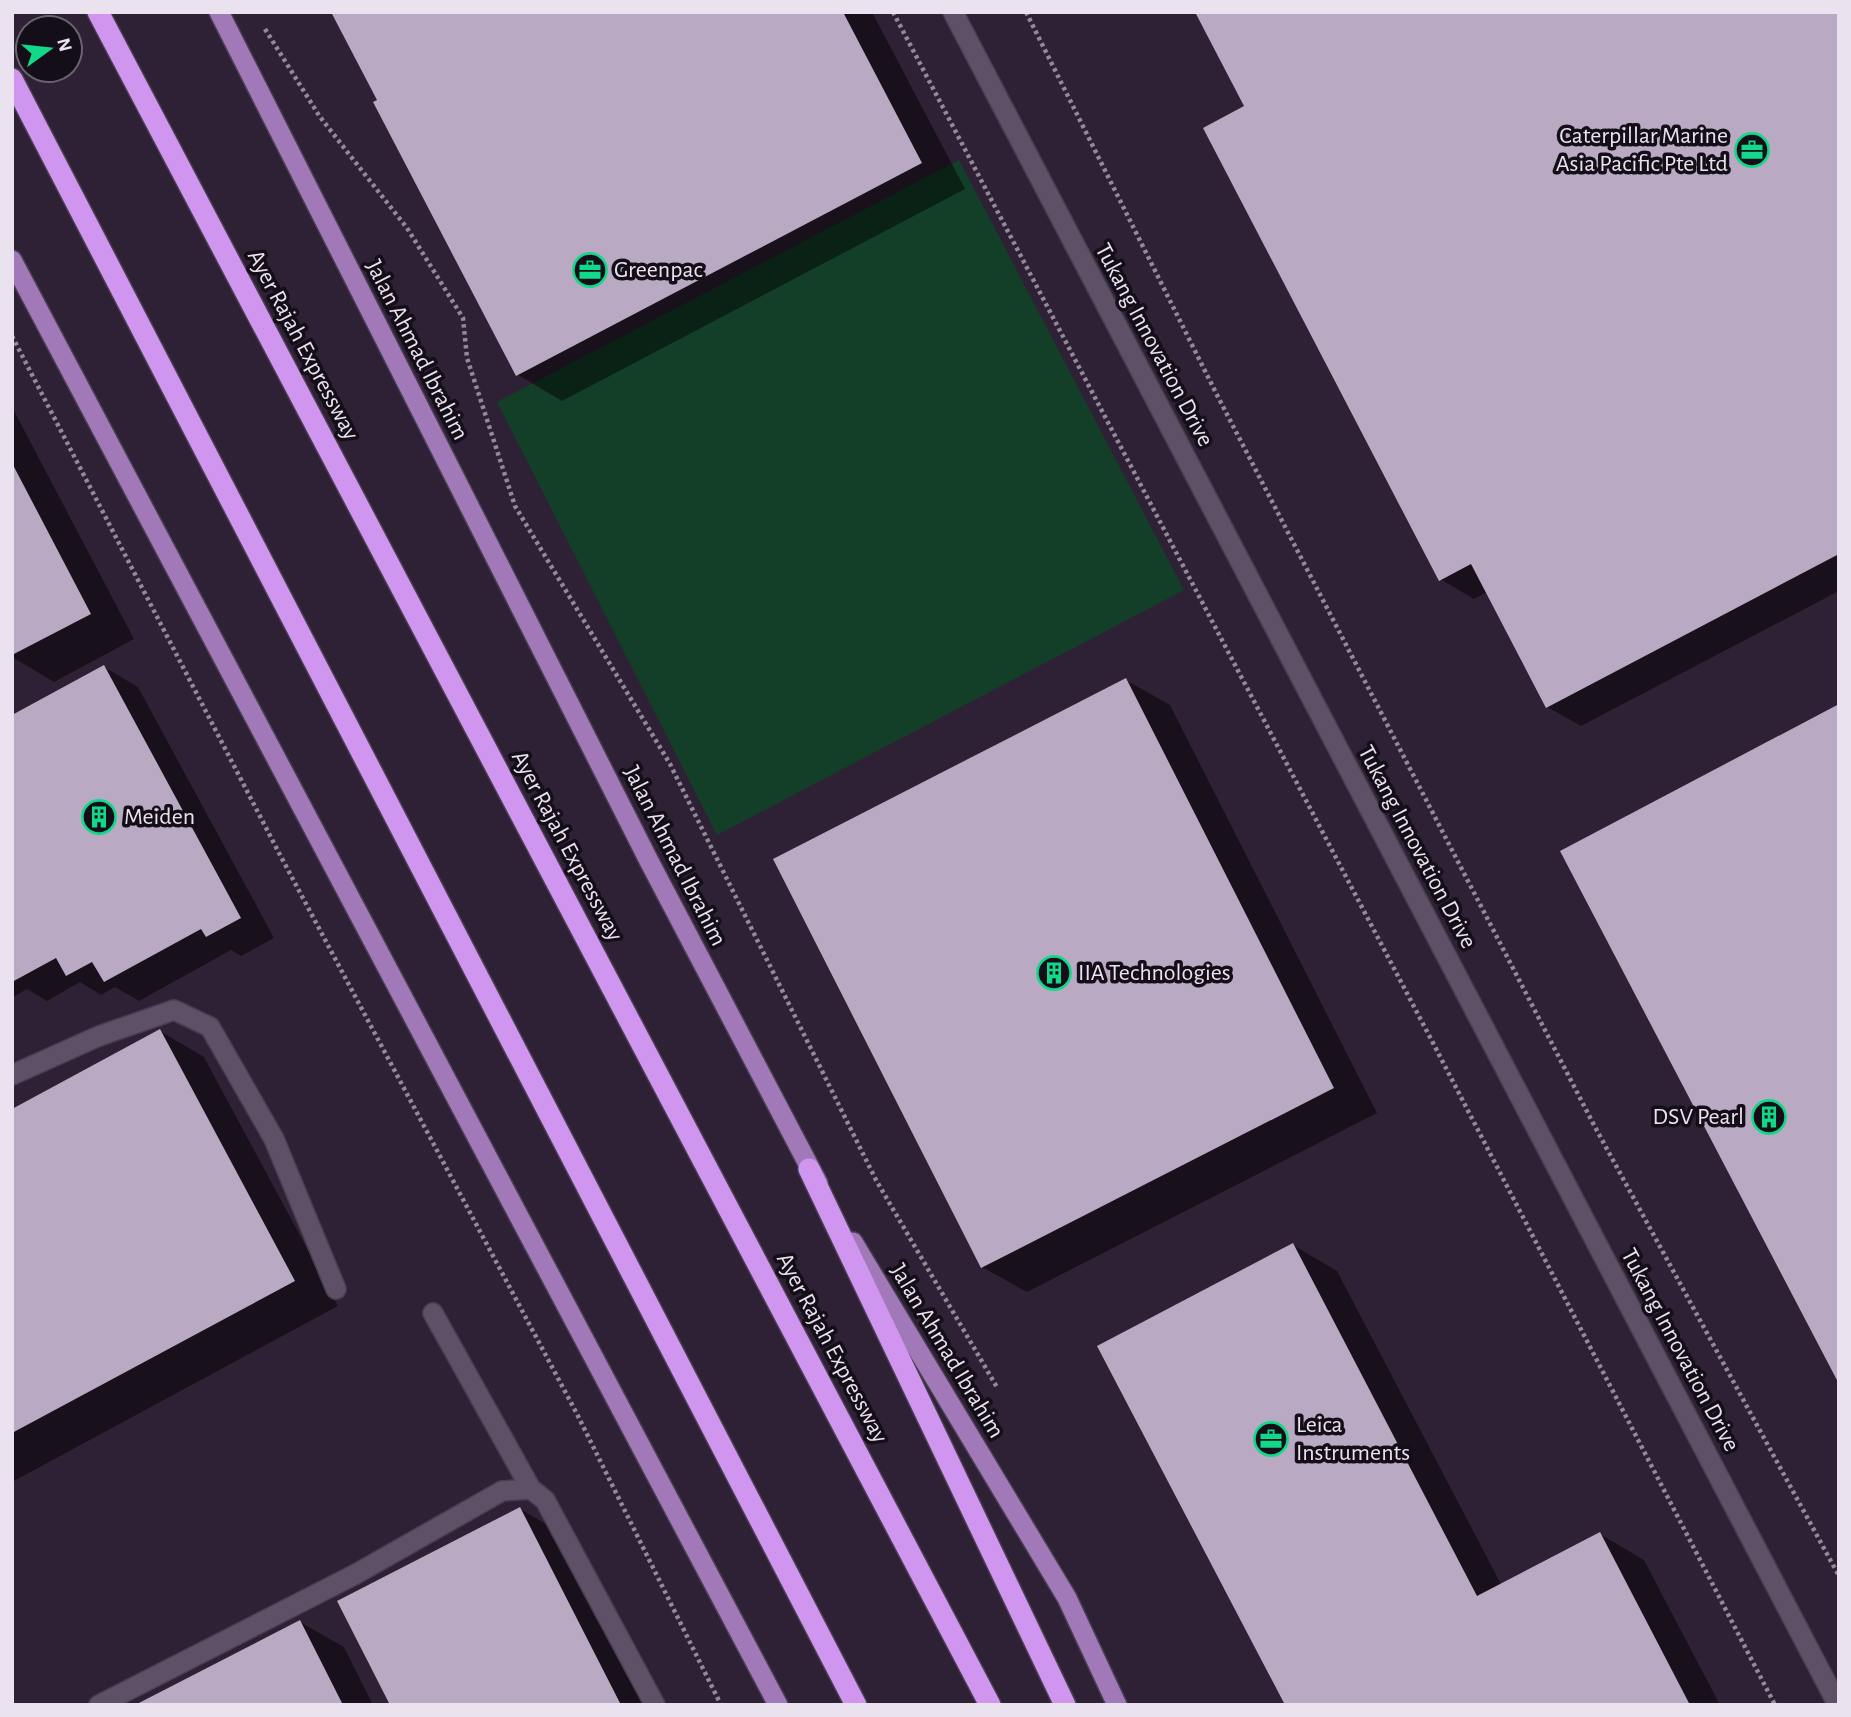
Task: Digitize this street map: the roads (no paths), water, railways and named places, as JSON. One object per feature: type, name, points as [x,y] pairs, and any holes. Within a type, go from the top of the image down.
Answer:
[{"type":"highway","name":"Ayer Rajah Expressway","points":[[98,12],[990,1705]]},
{"type":"highway","points":[[12,79],[856,1705]]},
{"type":"highway","points":[[809,1169],[1065,1705]]},
{"type":"main road","name":"Jalan Ahmad Ibrahim","points":[[219,12],[649,860],[809,1169],[1067,1598],[1117,1705]]},
{"type":"main road","points":[[12,260],[778,1705]]},
{"type":"street","name":"Tukang Innovation Drive","points":[[953,12],[1838,1705]]},
{"type":"street","points":[[12,1074],[99,1036],[174,1010],[210,1027],[274,1139],[336,1289]]},
{"type":"street","points":[[432,1314],[531,1489],[545,1500],[655,1705]]},
{"type":"street","points":[[99,1705],[355,1574],[502,1491],[531,1489]]},
{"type":"place","name":"Caterpillar Marine Asia Pacific Pte Ltd","points":[[1752,150]]},
{"type":"place","name":"Greenpac","points":[[590,270]]},
{"type":"place","name":"Meiden","points":[[99,817]]},
{"type":"place","name":"IIA Technologies","points":[[1054,973]]},
{"type":"place","name":"DSV Pearl","points":[[1769,1117]]},
{"type":"place","name":"Leica Instruments","points":[[1271,1439]]}]
